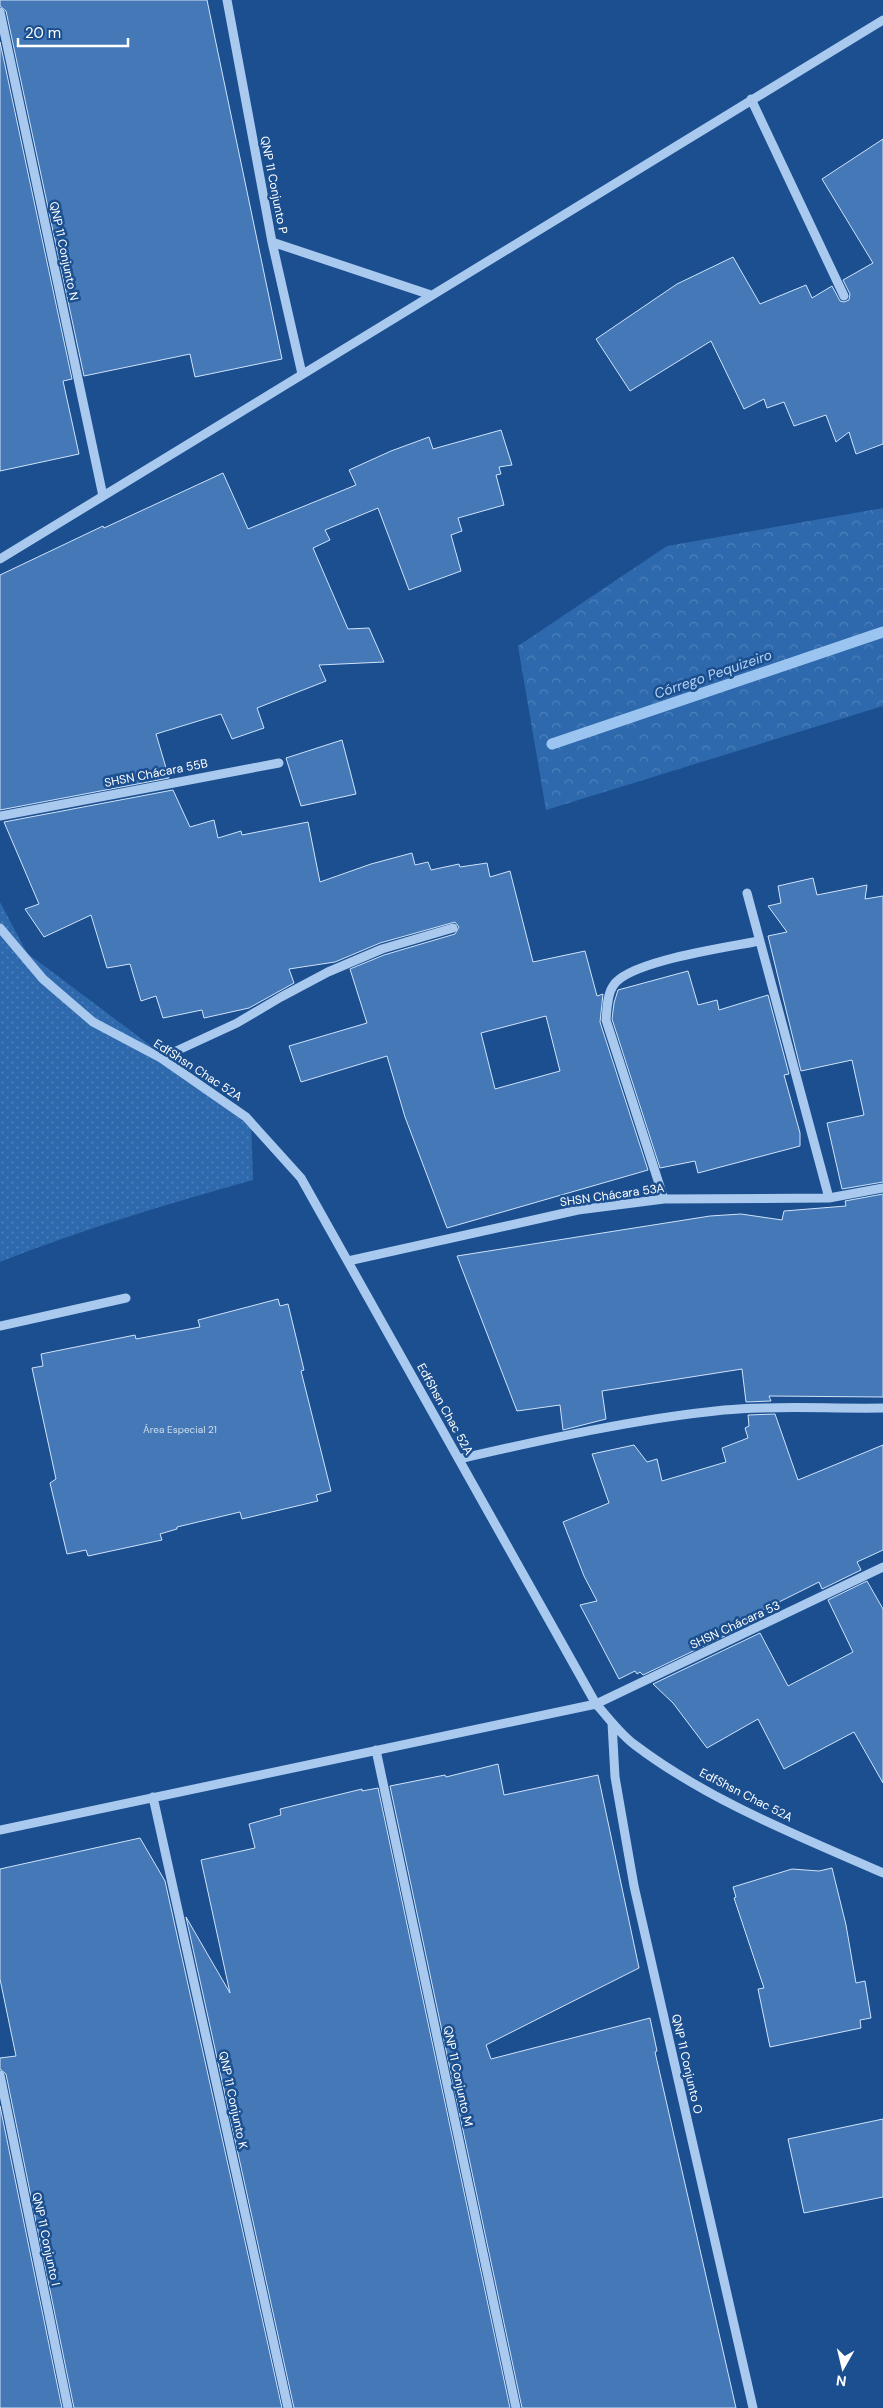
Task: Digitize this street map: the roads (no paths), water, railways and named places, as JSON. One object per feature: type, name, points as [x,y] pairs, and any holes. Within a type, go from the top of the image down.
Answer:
[{"type":"street","name":"QNP 11 Conjunto P","points":[[227,0],[272,242],[302,374]]},
{"type":"street","name":"QNP 11 Conjunto N","points":[[0,12],[103,496]]},
{"type":"street","points":[[0,559],[883,20]]},
{"type":"street","points":[[751,99],[844,296]]},
{"type":"street","points":[[272,242],[431,295]]},
{"type":"street","name":"SHSN Chácara 55B","points":[[0,816],[38,807],[280,763]]},
{"type":"street","points":[[747,893],[829,1198]]},
{"type":"street","name":"EdfShsn Chac 52A","points":[[0,928],[43,979],[93,1022],[161,1058],[246,1117],[301,1178],[596,1704],[612,1722],[634,1745],[705,1791],[883,1873]]},
{"type":"street","points":[[161,1058],[238,1024],[281,997],[328,972],[382,949],[452,928]]},
{"type":"street","points":[[664,1199],[606,1020],[613,985],[626,974],[643,966],[759,940]]},
{"type":"street","name":"SHSN Chácara 53A","points":[[348,1261],[578,1210],[664,1199],[829,1198],[883,1188]]},
{"type":"street","points":[[0,1326],[126,1298]]},
{"type":"street","points":[[459,1459],[537,1441],[724,1410],[883,1408]]},
{"type":"street","name":"SHSN Chácara 53","points":[[0,1830],[596,1704],[883,1567]]},
{"type":"street","name":"QNP 11 Conjunto O","points":[[612,1722],[615,1777],[634,1886],[752,2408]]},
{"type":"street","name":"QNP 11 Conjunto M","points":[[376,1750],[516,2408]]},
{"type":"street","name":"QNP 11 Conjunto K","points":[[153,1797],[288,2408]]},
{"type":"street","name":"QNP 11 Conjunto I","points":[[0,2075],[68,2408]]},
{"type":"waterway","name":"Córrego Pequizeiro","points":[[552,744],[883,632]]}]
